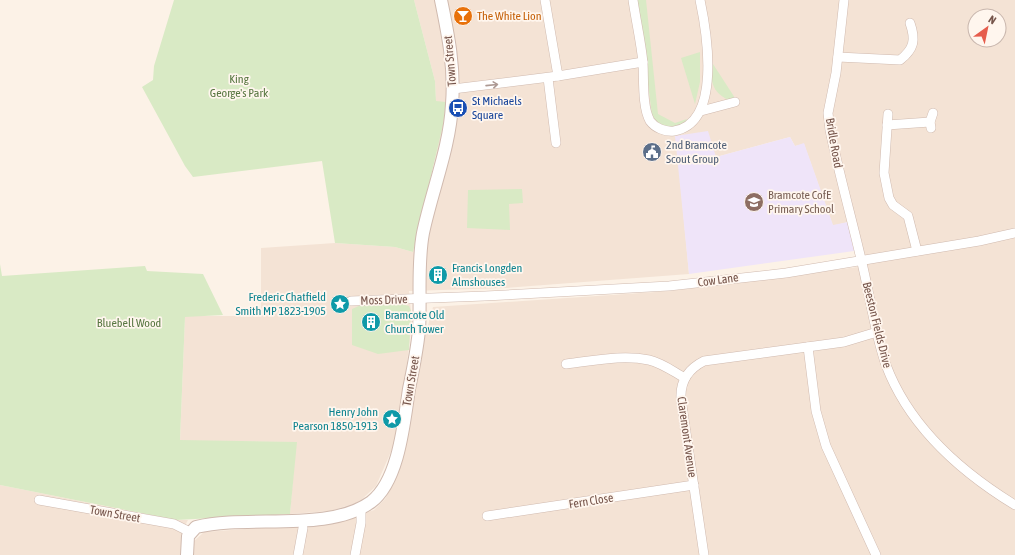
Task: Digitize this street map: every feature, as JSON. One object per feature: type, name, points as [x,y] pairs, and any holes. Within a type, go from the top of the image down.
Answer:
[{"type":"street","name":"Town Street","points":[[39,500],[174,524],[191,531],[196,527],[211,524],[324,518],[361,508],[380,493],[392,470],[398,451],[417,344],[420,260],[423,233],[450,127],[453,89],[449,41],[441,0]]},
{"type":"street","points":[[545,0],[558,76]]},
{"type":"street","points":[[633,0],[643,62],[646,109],[653,124],[663,130],[677,130],[691,123],[701,110],[708,76],[707,47],[700,0]]},
{"type":"street","name":"Bridle Road","points":[[844,0],[838,57],[828,113],[830,130],[862,260]]},
{"type":"street","points":[[838,57],[900,60],[908,54],[914,43],[914,35],[910,23]]},
{"type":"street","points":[[453,89],[548,78],[643,62]]},
{"type":"street","points":[[548,78],[556,143]]},
{"type":"street","points":[[701,110],[735,102]]},
{"type":"street","points":[[888,114],[884,172],[889,198],[893,204],[908,216],[917,251]]},
{"type":"street","points":[[887,125],[915,125],[931,121]]},
{"type":"street","name":"Cow Lane","points":[[418,299],[669,286],[786,273],[993,239],[1015,233]]},
{"type":"street","name":"Beeston Fields Drive","points":[[862,260],[877,332],[886,365],[894,384],[912,414],[957,463],[987,487],[1015,505]]},
{"type":"street","name":"Moss Drive","points":[[350,301],[418,299]]},
{"type":"street","name":"Claremont Avenue","points":[[704,555],[681,399],[681,388],[685,378],[696,365],[704,361],[844,342],[877,332]]},
{"type":"street","points":[[808,347],[816,411],[826,446],[876,555]]},
{"type":"street","points":[[566,364],[622,358],[637,358],[650,360],[685,378]]},
{"type":"street","name":"Fern Close","points":[[487,516],[694,485]]},
{"type":"street","points":[[355,555],[361,523],[361,508]]},
{"type":"street","points":[[298,555],[303,528]]},
{"type":"street","points":[[187,555],[186,544],[191,531]]},
{"type":"shaded area","points":[[414,0],[1015,0],[1015,555],[193,555],[193,542],[204,532],[339,522],[374,510],[385,499],[391,487],[402,455],[411,423],[414,390],[424,340],[433,307],[670,291],[858,267],[848,222],[833,226],[804,144],[795,146],[790,137],[716,157],[676,136],[689,274],[506,288],[409,291],[412,322],[400,419],[393,447],[376,486],[359,502],[330,511],[290,514],[296,442],[180,441],[185,316],[261,316],[261,248],[335,243],[395,247],[413,252],[424,200],[426,201],[432,176],[446,102],[436,102],[435,81]]},
{"type":"shaded area","name":"Bramcote CofE Primary School","points":[[708,131],[716,157],[790,137],[795,146],[804,143],[833,225],[848,222],[854,251],[689,274],[675,136]]},
{"type":"shaded area","points":[[0,485],[176,520],[188,520],[181,533],[182,555],[0,555]]},
{"type":"green space","name":"King George's Park","points":[[174,0],[414,0],[435,81],[436,101],[446,102],[443,125],[413,252],[395,247],[335,243],[322,161],[193,177],[185,166],[142,87],[153,80],[154,66]]},
{"type":"green space","points":[[637,0],[646,0],[658,114],[675,123],[687,119],[679,126],[669,127],[659,123],[652,115]]},
{"type":"green space","points":[[700,52],[700,82],[695,104],[681,58]]},
{"type":"green space","points":[[711,64],[713,64],[735,98],[728,100],[722,97],[715,89],[711,76]]},
{"type":"green space","points":[[522,189],[523,203],[509,204],[510,230],[467,228],[468,190]]},
{"type":"green space","name":"Bluebell Wood","points":[[0,264],[2,276],[145,266],[147,271],[203,274],[223,315],[185,317],[180,440],[297,442],[290,514],[176,520],[0,485]]},
{"type":"green space","points":[[401,304],[409,306],[411,311],[409,350],[378,354],[352,345],[352,309],[361,305]]},
{"type":"place","name":"The White Lion","points":[[463,16]]},
{"type":"place","name":"St Michaels Square","points":[[458,108]]},
{"type":"place","name":"2nd Bramcote Scout Group","points":[[652,152]]},
{"type":"place","name":"Bramcote CofE Primary School","points":[[754,202]]},
{"type":"place","name":"Francis Longden Almshouses","points":[[438,275]]},
{"type":"place","name":"Frederic Chatfield Smith MP 1823-1905","points":[[340,304]]},
{"type":"place","name":"Bramcote Old Church Tower","points":[[371,322]]},
{"type":"place","name":"Henry John Pearson 1850-1913","points":[[392,419]]}]
